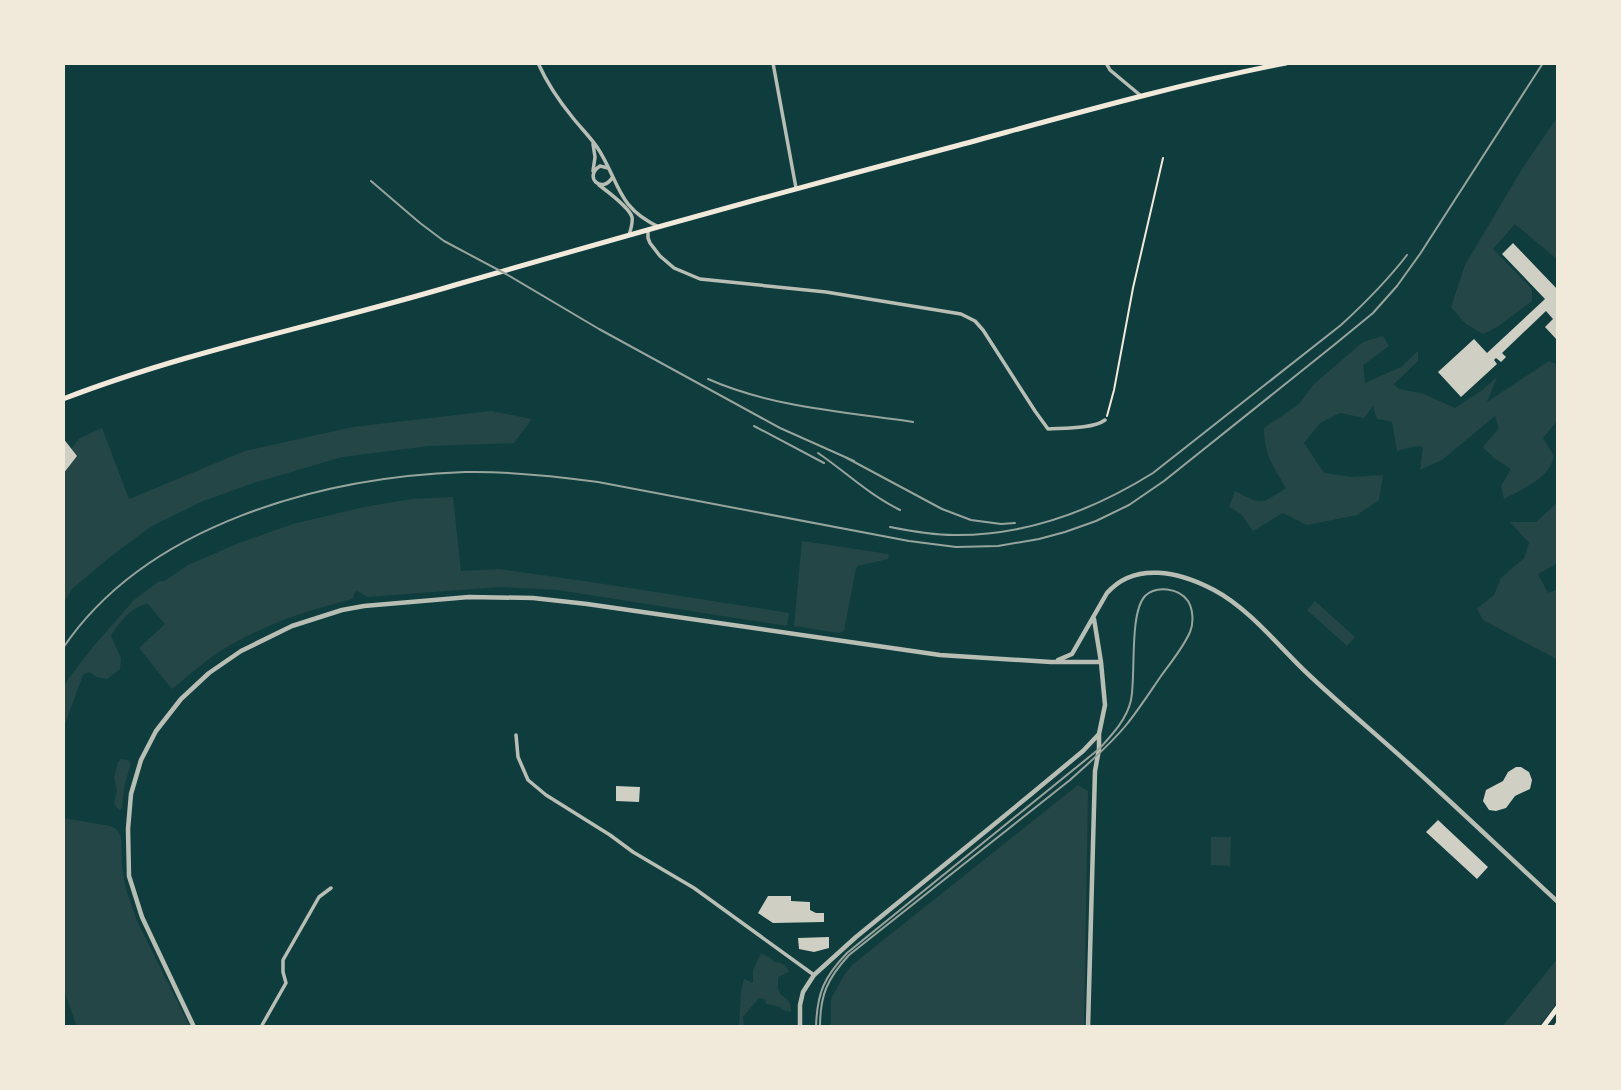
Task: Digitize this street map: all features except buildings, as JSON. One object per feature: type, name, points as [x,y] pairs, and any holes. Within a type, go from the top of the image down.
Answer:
[{"type":"main road","points":[[63,399],[183,359],[344,317],[796,188],[1223,75],[1286,63]]},
{"type":"main road","points":[[1543,1027],[1558,1007]]},
{"type":"street","points":[[538,63],[555,94],[591,139],[611,171],[615,186],[623,198],[638,215],[659,227]]},
{"type":"street","points":[[773,63],[796,188]]},
{"type":"street","points":[[1106,63],[1110,70],[1141,96]]},
{"type":"street","points":[[591,139],[594,148],[593,178],[628,209],[632,216],[629,235]]},
{"type":"street","points":[[593,173],[600,166],[611,171]]},
{"type":"street","points":[[600,185],[609,183],[612,178],[611,171]]},
{"type":"street","points":[[649,229],[650,243],[660,256],[674,268],[700,279],[826,292],[968,317],[983,330],[1048,429],[1090,425],[1105,420]]},
{"type":"street","points":[[1051,662],[1072,653],[1100,603],[1114,585],[1129,576],[1138,573],[1164,573],[1214,590],[1270,635],[1309,675],[1558,902]]},
{"type":"street","points":[[194,1027],[142,918],[129,876],[128,829],[131,794],[141,760],[156,731],[187,692],[241,650],[292,626],[319,616],[364,606],[469,597],[533,598],[940,655],[1051,662],[1101,662]]},
{"type":"street","points":[[1088,1027],[1095,771],[1105,705],[1093,618]]},
{"type":"street","points":[[800,1027],[803,992],[814,975],[856,937],[1083,751],[1099,733]]},
{"type":"street","points":[[516,735],[518,757],[528,780],[546,795],[694,888],[814,975]]},
{"type":"street","points":[[261,1027],[286,983],[283,960],[319,897],[331,888]]},
{"type":"path","points":[[1105,420],[1114,390],[1133,288],[1163,158]]},
{"type":"shaded area","points":[[1558,116],[1558,260],[1515,224],[1493,249],[1532,289],[1532,301],[1483,334],[1466,324],[1451,307],[1465,265],[1522,169]]},
{"type":"shaded area","points":[[1383,336],[1389,346],[1363,365],[1365,383],[1401,367],[1418,351],[1418,361],[1394,384],[1399,389],[1424,394],[1455,408],[1497,377],[1487,402],[1549,361],[1558,365],[1558,420],[1543,438],[1554,456],[1547,471],[1535,482],[1504,499],[1501,486],[1511,469],[1483,447],[1499,428],[1495,416],[1442,460],[1420,470],[1423,447],[1397,451],[1392,422],[1377,419],[1373,406],[1364,418],[1340,413],[1320,423],[1304,443],[1324,473],[1352,477],[1383,475],[1379,500],[1357,515],[1307,525],[1283,513],[1253,531],[1241,514],[1229,507],[1235,491],[1261,501],[1286,488],[1268,453],[1264,428],[1299,404],[1314,384],[1363,342]]},
{"type":"shaded area","points":[[491,411],[532,419],[514,443],[429,446],[342,457],[203,501],[150,527],[72,589],[63,604],[63,459],[80,438],[102,428],[129,499],[245,451],[353,427]]},
{"type":"shaded area","points":[[453,497],[461,571],[499,569],[789,613],[787,626],[558,590],[500,587],[368,597],[357,591],[349,600],[315,609],[249,635],[219,652],[172,689],[139,648],[165,624],[148,604],[142,605],[127,616],[111,636],[121,658],[120,669],[107,679],[89,672],[83,675],[63,729],[63,689],[68,679],[133,601],[158,582],[166,580],[188,565],[239,543],[293,524],[411,499]]},
{"type":"shaded area","points":[[1558,502],[1558,563],[1538,574],[1548,593],[1558,589],[1558,660],[1483,620],[1477,609],[1494,595],[1501,578],[1524,558],[1529,543],[1510,522],[1536,522]]},
{"type":"shaded area","points":[[802,541],[889,554],[888,559],[856,568],[844,631],[839,633],[794,626]]},
{"type":"shaded area","points":[[1315,601],[1355,637],[1347,646],[1307,610]]},
{"type":"shaded area","points":[[121,759],[128,760],[131,764],[120,811],[114,804],[117,790],[114,778]]},
{"type":"shaded area","points":[[1078,785],[1088,791],[1084,1027],[831,1027],[831,999],[852,965]]},
{"type":"shaded area","points":[[63,818],[111,826],[117,830],[121,837],[126,890],[137,921],[190,1027],[77,1027],[63,988]]},
{"type":"shaded area","points":[[1211,837],[1231,837],[1230,866],[1211,865]]},
{"type":"shaded area","points":[[761,953],[774,962],[783,964],[788,970],[789,972],[778,977],[778,989],[789,1002],[791,1012],[766,1004],[765,999],[759,998],[743,1017],[744,1027],[739,1027],[744,979],[753,983],[753,970]]},
{"type":"shaded area","points":[[1558,958],[1558,999],[1538,1027],[1502,1027]]},
{"type":"tram line","points":[[816,1027],[823,986],[847,953],[1099,749],[1109,738],[1123,720],[1131,700],[1135,630],[1140,604],[1145,596],[1161,589],[1179,593],[1184,597],[1192,612],[1190,632],[1177,655],[1120,732],[1070,780],[849,955],[826,988],[821,1006],[820,1027]]},
{"type":"railway","points":[[63,648],[99,605],[141,569],[189,539],[242,515],[297,497],[354,484],[410,476],[482,472],[532,474],[598,482],[909,541],[956,547],[998,546],[1039,539],[1096,521],[1129,505],[1164,481],[1373,313],[1420,254],[1543,63]]},
{"type":"railway","points":[[371,181],[444,241],[780,428],[854,461]]},
{"type":"railway","points":[[890,527],[946,535],[1007,531],[1058,519],[1130,487],[1153,473],[1341,325],[1376,292],[1407,255]]},
{"type":"railway","points":[[708,379],[783,402],[913,422]]},
{"type":"railway","points":[[754,426],[824,463]]},
{"type":"railway","points":[[818,453],[900,510]]},
{"type":"railway","points":[[845,457],[942,509],[971,520],[1015,523]]}]
